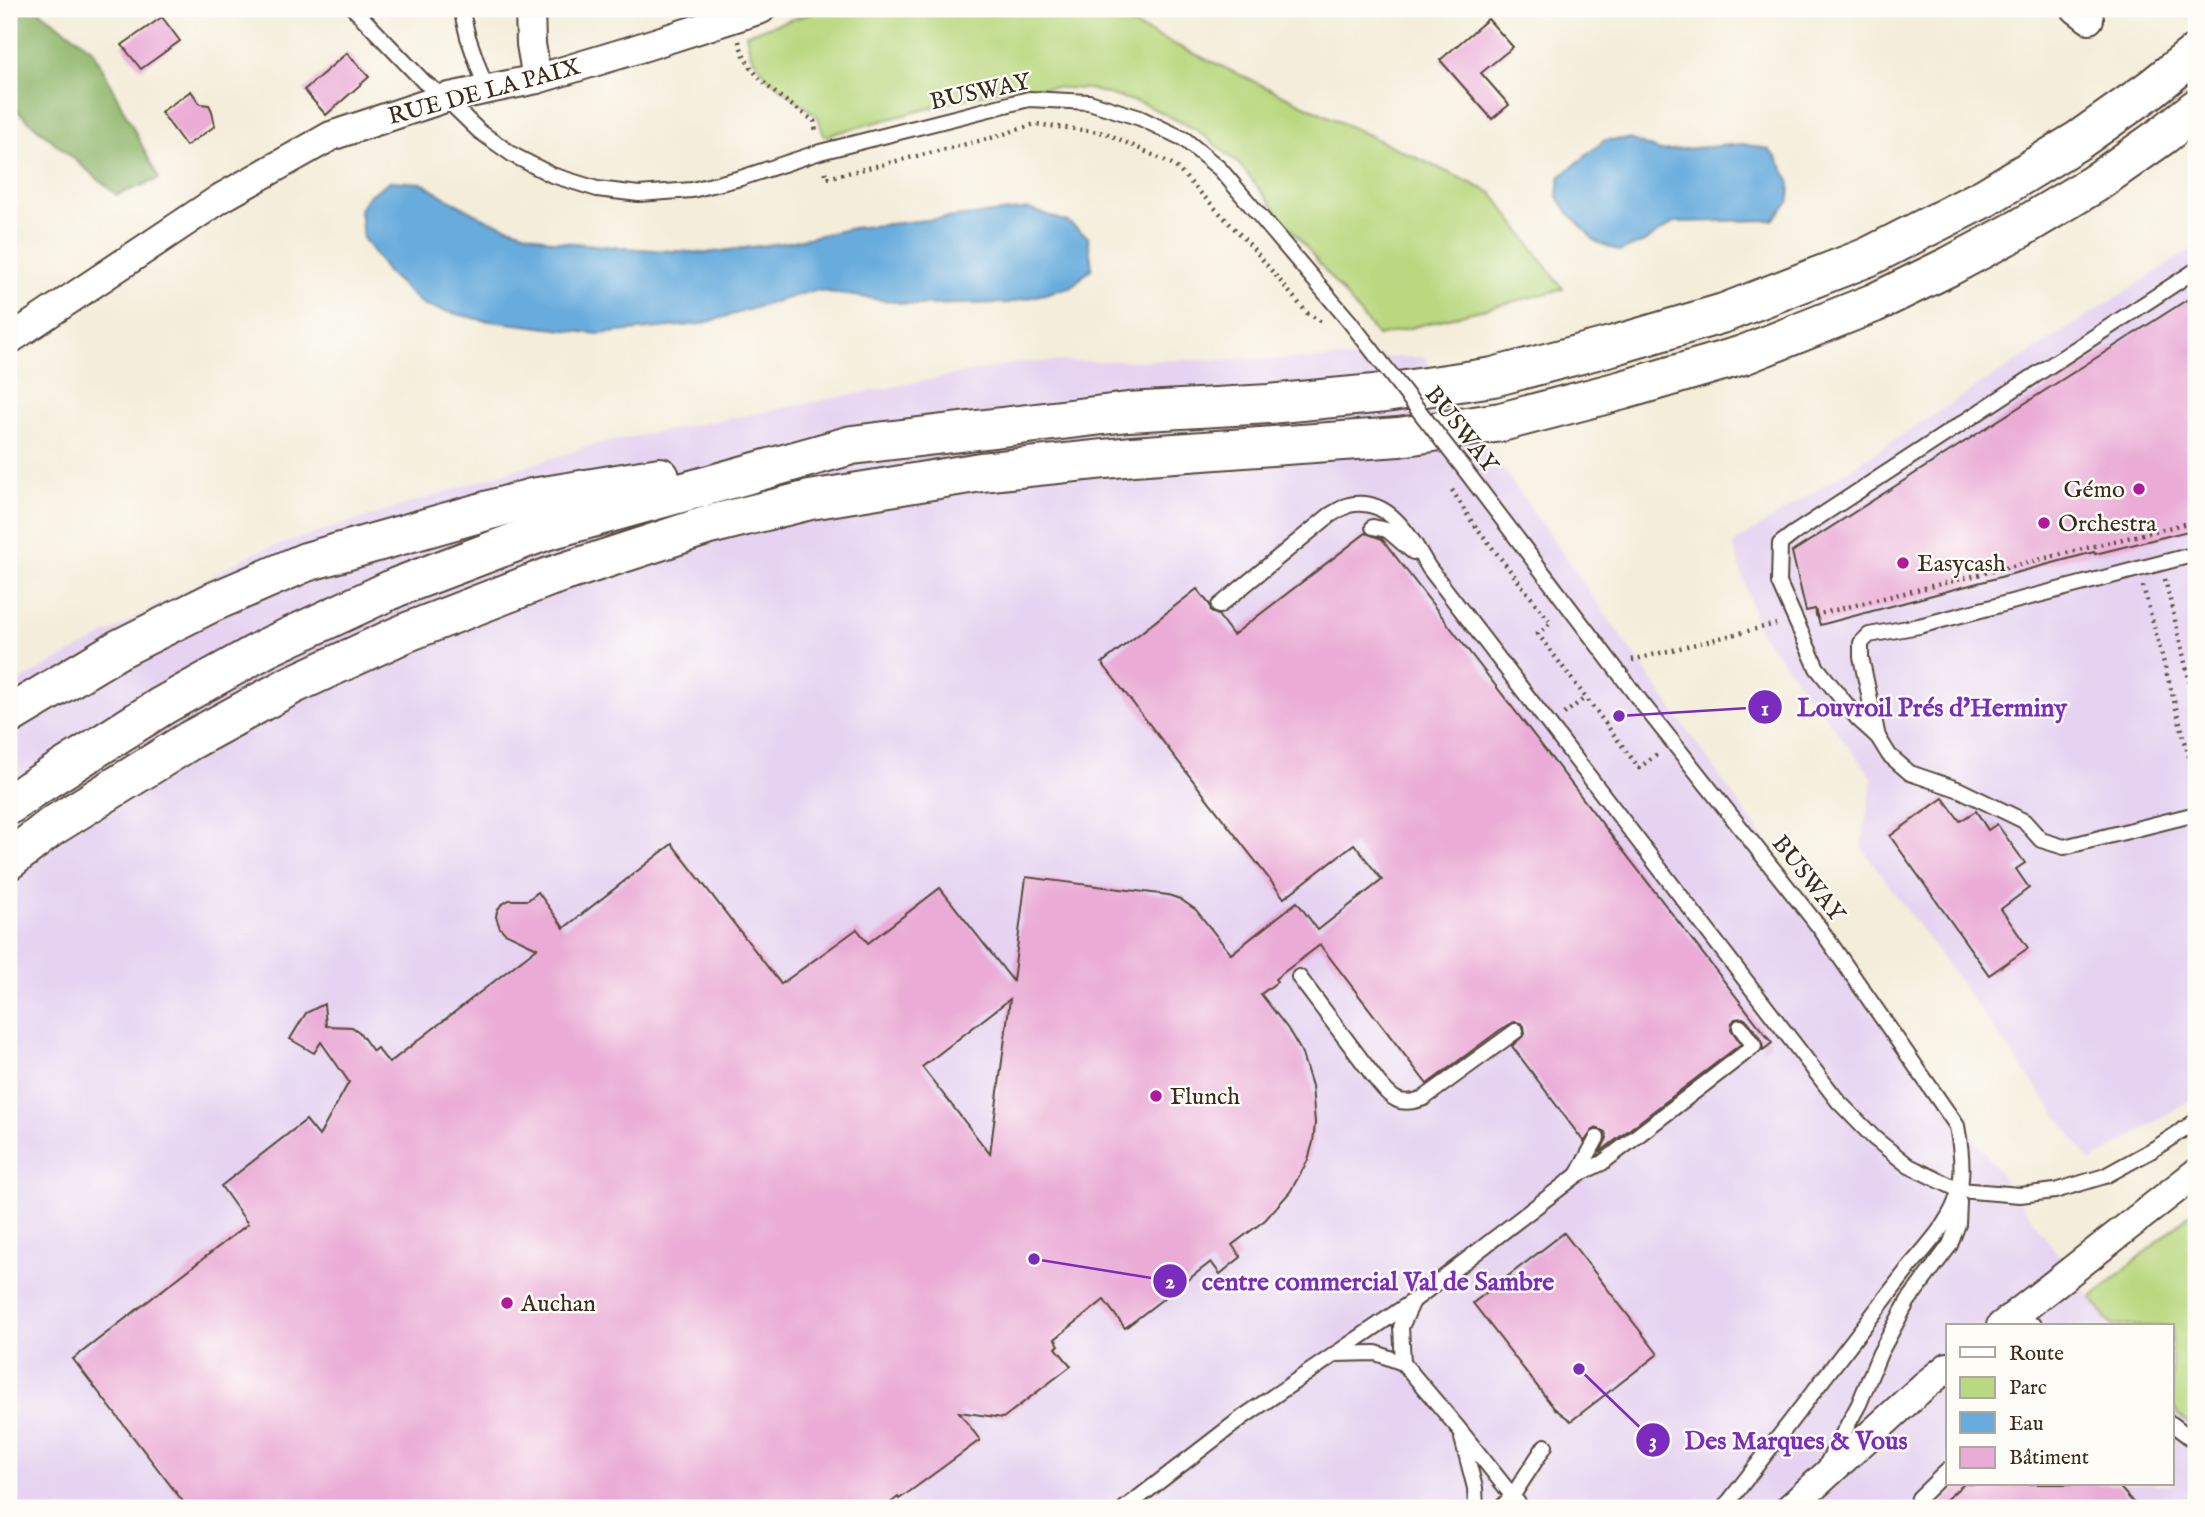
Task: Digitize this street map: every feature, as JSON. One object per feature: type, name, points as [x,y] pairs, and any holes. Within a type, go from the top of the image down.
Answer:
[{"type":"highway","points":[[9,715],[119,649],[213,602],[306,562],[532,498],[852,444],[1128,412],[1385,394],[1493,377],[1724,313],[1868,257],[1986,197],[2079,140],[2196,53]]},
{"type":"highway","points":[[9,860],[51,827],[189,740],[292,685],[405,633],[550,577],[709,525],[810,500],[883,487],[981,472],[1133,456],[1399,437],[1501,422],[1623,390],[1743,355],[1874,303],[1950,266],[2094,184],[2196,109]]},
{"type":"highway","points":[[9,805],[162,706],[268,647],[397,587],[545,531],[852,444]]},
{"type":"street","points":[[530,9],[531,44],[537,79]]},
{"type":"street","name":"RUE DE LA PAIX","points":[[9,340],[221,198],[331,136],[445,97],[537,79],[761,9]]},
{"type":"street","points":[[2017,1323],[2196,1173]]},
{"type":"street","points":[[1790,1508],[1808,1497],[1924,1386],[1946,1369]]},
{"type":"lane","name":"BUSWAY","points":[[354,9],[425,82],[445,97],[479,131],[513,155],[552,175],[597,189],[639,194],[692,190],[741,178],[820,152],[1029,99],[1089,102],[1140,118],[1184,139],[1220,169],[1350,322],[1641,702],[1819,927],[1957,1126],[1962,1150],[1962,1172],[1956,1206],[1941,1231],[1911,1265],[1724,1508]]},
{"type":"lane","points":[[461,9],[467,37],[486,89]]},
{"type":"lane","points":[[2196,270],[1793,534],[1780,544],[1779,583],[1817,668],[1858,719],[1878,737],[1889,755],[1910,773],[1960,790],[2024,821],[2041,840],[2064,846],[2196,814]]},
{"type":"lane","points":[[1219,606],[1330,514],[1350,505],[1369,505],[1388,512],[1405,529],[1429,568],[1838,1101],[1874,1138],[1909,1166],[1959,1190],[2020,1195],[2055,1191],[2105,1176],[2154,1149],[2196,1121]]},
{"type":"lane","points":[[1373,527],[1387,530],[1429,568]]},
{"type":"lane","points":[[1878,737],[1861,657],[1861,643],[1869,635],[1919,626],[2153,569],[2196,554]]},
{"type":"lane","points":[[1299,977],[1378,1082],[1390,1096],[1400,1102],[1413,1103],[1424,1098],[1516,1031]]},
{"type":"lane","points":[[1125,1508],[1243,1417],[1413,1301],[1577,1175],[1602,1163],[1754,1046],[1740,1027]]},
{"type":"lane","points":[[1577,1175],[1597,1138]]},
{"type":"lane","points":[[1808,1497],[1859,1404],[1880,1353],[1908,1301],[1950,1245],[1958,1224],[1959,1190]]},
{"type":"lane","points":[[1403,1363],[1401,1327],[1413,1301]]},
{"type":"lane","points":[[1334,1354],[1376,1353],[1403,1363],[1522,1508]]},
{"type":"lane","points":[[2174,1426],[2196,1442]]},
{"type":"lane","points":[[1459,1429],[1475,1488],[1476,1508]]},
{"type":"lane","points":[[1501,1508],[1513,1495],[1545,1446]]},
{"type":"lane","points":[[1920,1505],[1946,1472]]},
{"type":"path","points":[[733,16],[742,53],[764,84],[814,121],[827,178],[990,138],[1035,124],[1106,133],[1174,165],[1251,246],[1307,313],[1324,323]]},
{"type":"path","points":[[1631,660],[2196,521]]},
{"type":"path","points":[[2143,534],[2153,569],[2164,577],[2196,708]]},
{"type":"path","points":[[2153,569],[2143,580],[2143,589],[2196,782]]},
{"type":"path","points":[[1551,623],[1569,607]]},
{"type":"shaded area","points":[[2196,246],[2196,1096],[2091,1162],[1861,847],[1873,778],[1759,631],[1733,544]]},
{"type":"shaded area","points":[[1424,357],[2037,1226],[2110,1324],[1946,1324],[1946,1486],[2174,1486],[2174,1407],[2180,1416],[2196,1429],[2196,1508],[9,1508],[9,687],[254,553],[596,444],[1022,362]]},
{"type":"green space","points":[[9,9],[37,9],[93,50],[159,179],[117,195],[9,104]]},
{"type":"green space","points":[[825,9],[1099,9],[1492,193],[1563,289],[1378,336],[1240,165],[1197,130],[1144,104],[1089,89],[1045,87],[995,91],[824,136],[818,117],[769,79],[751,55],[746,34]]},
{"type":"green space","points":[[2196,1209],[2196,1429],[2180,1416],[2174,1407],[2174,1324],[2110,1324],[2091,1298]]},
{"type":"water","points":[[1629,139],[1660,151],[1743,144],[1768,149],[1777,158],[1790,181],[1789,202],[1773,220],[1675,222],[1644,242],[1620,251],[1596,242],[1567,211],[1558,197],[1560,177],[1605,140]]},
{"type":"water","points":[[390,181],[422,183],[490,221],[552,241],[707,253],[789,242],[853,228],[1029,209],[1068,222],[1088,237],[1092,268],[1071,287],[1009,303],[915,305],[815,290],[701,324],[598,334],[482,320],[424,306],[388,273],[363,238],[360,209],[368,196]]},
{"type":"building","points":[[162,17],[180,41],[141,69],[122,45]]},
{"type":"building","points":[[1488,19],[1513,47],[1481,73],[1509,105],[1492,119],[1440,60]]},
{"type":"building","points":[[347,53],[369,77],[326,115],[304,90]]},
{"type":"building","points":[[191,91],[200,104],[209,105],[215,126],[186,146],[161,112]]},
{"type":"building","points":[[2196,294],[2196,529],[2095,554],[2094,552],[1820,625],[1815,609],[1806,611],[1792,552]]},
{"type":"building","points":[[1366,533],[1382,539],[1772,1043],[1763,1050],[1762,1041],[1748,1021],[1743,1018],[1735,1019],[1731,1029],[1741,1044],[1600,1152],[1607,1138],[1605,1132],[1597,1128],[1584,1142],[1512,1046],[1525,1034],[1524,1026],[1520,1023],[1514,1022],[1500,1030],[1427,1084],[1320,945],[1275,979],[1277,982],[1261,994],[1301,1051],[1312,1086],[1315,1123],[1308,1160],[1290,1192],[1265,1220],[1232,1245],[1241,1257],[1220,1274],[1211,1262],[1125,1328],[1104,1300],[1055,1339],[1059,1345],[1056,1348],[1071,1366],[1003,1418],[959,1412],[980,1440],[884,1508],[188,1508],[73,1359],[248,1224],[221,1186],[306,1120],[319,1136],[349,1082],[321,1042],[314,1053],[290,1039],[306,1013],[324,1004],[326,1026],[352,1027],[373,1051],[377,1048],[389,1063],[537,948],[500,928],[497,911],[509,900],[528,900],[538,892],[564,928],[672,844],[781,984],[857,929],[868,943],[940,888],[1013,981],[1026,877],[1168,895],[1180,899],[1196,910],[1231,954],[1297,902],[1318,930],[1382,880],[1354,844],[1284,898],[1102,663],[1197,589],[1210,605],[1211,612],[1218,615],[1233,635]],"holes":[[[1010,999],[990,1154],[922,1067]]]},
{"type":"building","points":[[1943,798],[1960,821],[1976,811],[1988,830],[1997,824],[2025,863],[2016,869],[2029,888],[2001,909],[2028,948],[1989,975],[1890,836]]},
{"type":"building","points":[[1564,1233],[1658,1354],[1571,1421],[1554,1408],[1473,1303]]},
{"type":"building","points":[[1962,1486],[2119,1486],[2138,1508],[1936,1508]]},
{"type":"place","name":"Gémo","points":[[2139,489]]},
{"type":"place","name":"Orchestra","points":[[2044,523]]},
{"type":"place","name":"Easycash","points":[[1903,563]]},
{"type":"place","name":"Louvroil Prés d'Herminy","points":[[1619,716]]},
{"type":"place","name":"Flunch","points":[[1156,1096]]},
{"type":"place","name":"centre commercial Val de Sambre","points":[[1034,1259]]},
{"type":"place","name":"Auchan","points":[[507,1303]]},
{"type":"place","name":"Des Marques & Vous","points":[[1579,1369]]}]
